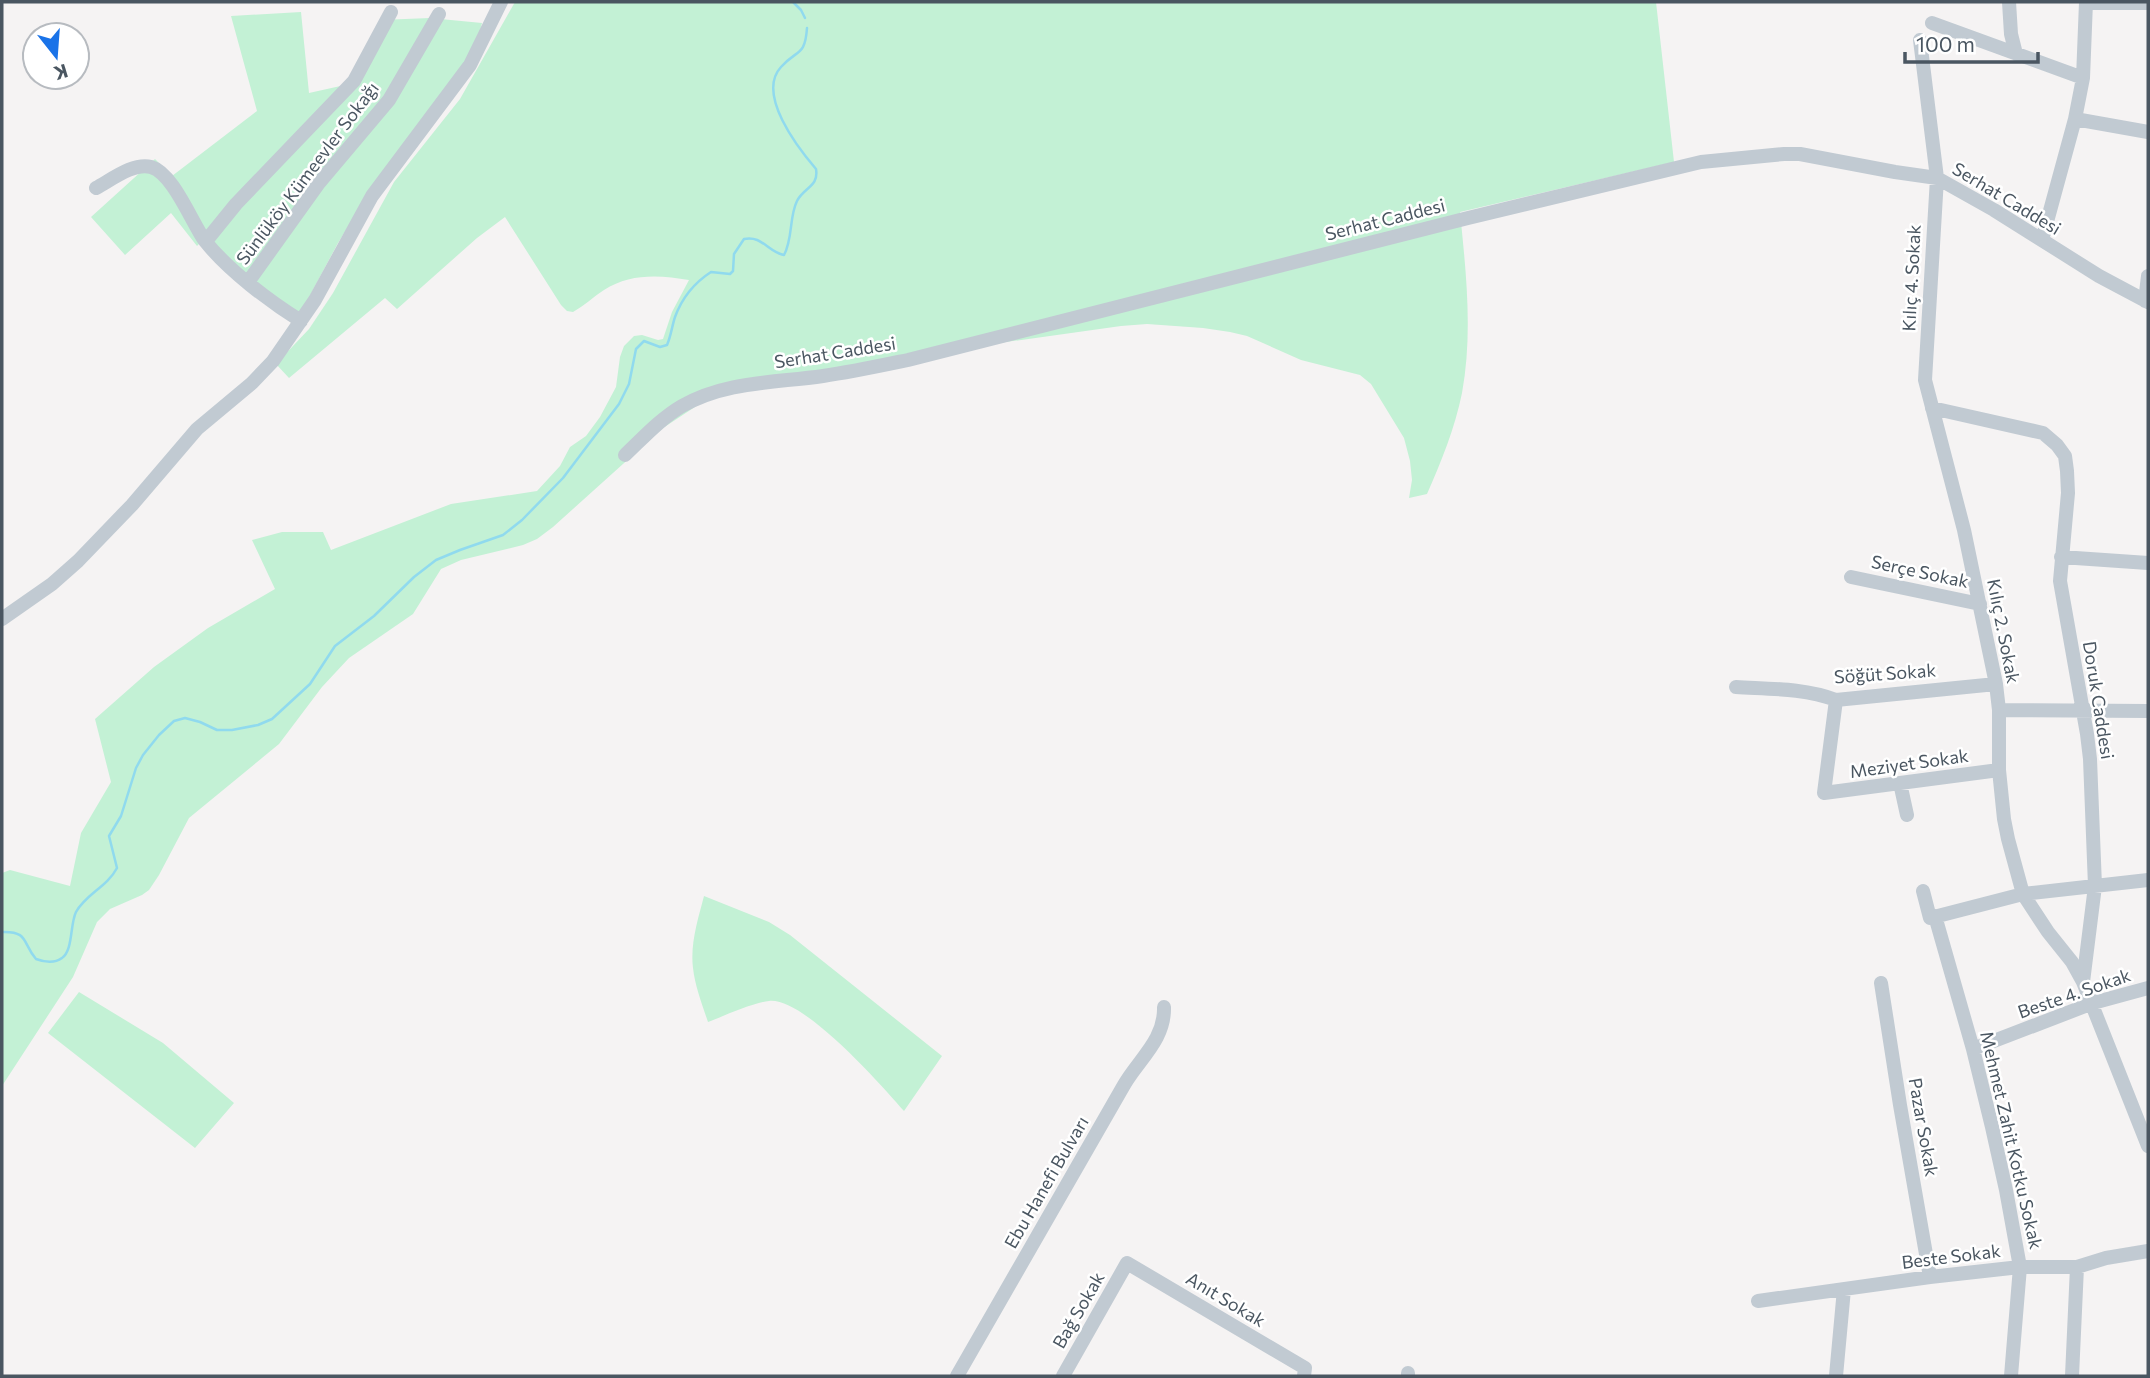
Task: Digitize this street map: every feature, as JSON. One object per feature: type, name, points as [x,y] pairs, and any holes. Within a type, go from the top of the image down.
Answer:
[{"type":"street","points":[[2,619],[52,584],[78,561],[141,495],[197,429],[274,361],[315,300],[372,196],[466,72],[501,2]]},
{"type":"street","points":[[2009,2],[2011,34],[2016,54]]},
{"type":"street","points":[[2042,240],[2075,119],[2083,78],[2086,2],[2148,3]]},
{"type":"street","name":"Sünlüköy Kümeevler Sokağı","points":[[206,241],[236,204],[354,81],[391,12]]},
{"type":"street","name":"Sünlüköy Kümeevler Sokağı","points":[[248,282],[319,183],[384,107],[439,14]]},
{"type":"street","points":[[1932,23],[2083,78]]},
{"type":"street","name":"Kılıç 4. Sokak","points":[[1920,40],[1937,178],[1924,380]]},
{"type":"street","points":[[2075,119],[2148,132]]},
{"type":"street","name":"Serhat Caddesi","points":[[625,456],[680,407],[735,385],[821,376],[908,360],[1427,228],[1701,162],[1765,155],[1800,154],[1937,178],[2099,276],[2147,301]]},
{"type":"street","name":"Sünlüköy Kümeevler Sokağı","points":[[96,188],[132,169],[146,166],[156,169],[181,199],[206,241],[248,282],[301,321]]},
{"type":"street","points":[[2147,301],[2148,276]]},
{"type":"street","name":"Kılıç 2. Sokak","points":[[1924,380],[1964,530],[1996,684],[1999,770],[2004,818],[2023,894],[2072,962],[2083,982],[2148,1146]]},
{"type":"street","name":"Doruk Caddesi","points":[[1932,408],[2043,433],[2065,456],[2067,493],[2060,582],[2090,759],[2095,886],[2083,982]]},
{"type":"street","points":[[2061,557],[2148,563]]},
{"type":"street","name":"Serçe Sokak","points":[[1851,577],[1980,604]]},
{"type":"street","name":"Söğüt Sokak","points":[[1736,687],[1800,690],[1836,699],[1996,684]]},
{"type":"street","name":"Meziyet Sokak","points":[[1836,699],[1824,793],[1999,770]]},
{"type":"street","points":[[1998,710],[2148,710]]},
{"type":"street","points":[[1900,783],[1907,815]]},
{"type":"street","points":[[1933,917],[2023,894],[2148,880]]},
{"type":"street","name":"Mehmet Zahit Kotku Sokak","points":[[1923,891],[1973,1049],[2006,1190],[2020,1267],[2011,1376]]},
{"type":"street","name":"Pazar Sokak","points":[[1881,983],[1930,1277]]},
{"type":"street","name":"Beste 4. Sokak","points":[[1973,1049],[2093,1003],[2148,988]]},
{"type":"street","name":"Ebu Hanefi Bulvarı","points":[[957,1376],[1124,1085],[1155,1042],[1163,1025],[1164,1007]]},
{"type":"street","name":"Beste Sokak","points":[[1758,1301],[2020,1267],[2077,1267],[2106,1258],[2148,1251]]},
{"type":"street","name":"Anıt Sokak","points":[[1127,1263],[1304,1372]]},
{"type":"street","name":"Bağ Sokak","points":[[1063,1376],[1127,1263]]},
{"type":"street","points":[[2072,1376],[2077,1267]]},
{"type":"street","points":[[1836,1376],[1844,1289]]},
{"type":"green space","points":[[515,2],[1656,2],[1674,162],[1460,212],[1467,302],[1465,370],[1456,419],[1427,494],[1409,498],[1412,480],[1404,438],[1371,384],[1360,375],[1301,360],[1247,336],[1203,328],[1147,324],[992,344],[746,389],[704,401],[663,428],[537,539],[461,560],[441,569],[413,614],[349,658],[322,687],[279,744],[189,818],[149,890],[110,909],[97,922],[73,977],[2,1086],[2,873],[10,870],[70,886],[81,833],[111,782],[95,719],[154,667],[208,628],[275,589],[252,540],[282,532],[323,532],[331,550],[451,504],[537,491],[560,466],[570,447],[586,436],[600,417],[616,387],[624,346],[634,336],[663,339],[672,312],[689,280],[656,276],[635,278],[614,284],[573,312],[567,311],[505,217],[477,238],[397,309],[385,298],[289,378],[276,364],[309,329],[333,293],[394,182],[460,99]]},
{"type":"green space","points":[[301,12],[309,93],[345,85],[380,20],[430,18],[482,23],[476,47],[374,184],[338,243],[299,316],[254,282],[205,238],[197,246],[171,213],[125,255],[91,217],[155,159],[172,176],[257,111],[231,16]]},
{"type":"green space","points":[[704,896],[769,922],[790,935],[942,1056],[904,1111],[821,1027],[784,1004],[762,1002],[708,1022],[695,982],[692,959],[695,932]]},
{"type":"green space","points":[[79,992],[163,1043],[234,1103],[195,1148],[48,1033]]},
{"type":"waterway","points":[[793,2],[805,18]]},
{"type":"waterway","points":[[2,932],[21,936],[36,959],[49,962],[66,955],[76,912],[117,868],[109,836],[121,816],[136,768],[159,735],[174,721],[185,718],[217,730],[258,725],[272,719],[310,684],[335,646],[374,616],[414,577],[436,560],[503,535],[522,520],[563,478],[619,404],[629,384],[636,349],[644,341],[660,347],[667,345],[675,317],[685,297],[711,272],[730,274],[733,271],[734,254],[744,239],[756,239],[784,255],[797,201],[815,180],[816,169],[790,135],[776,106],[773,91],[775,78],[781,67],[802,48],[807,28]]}]
